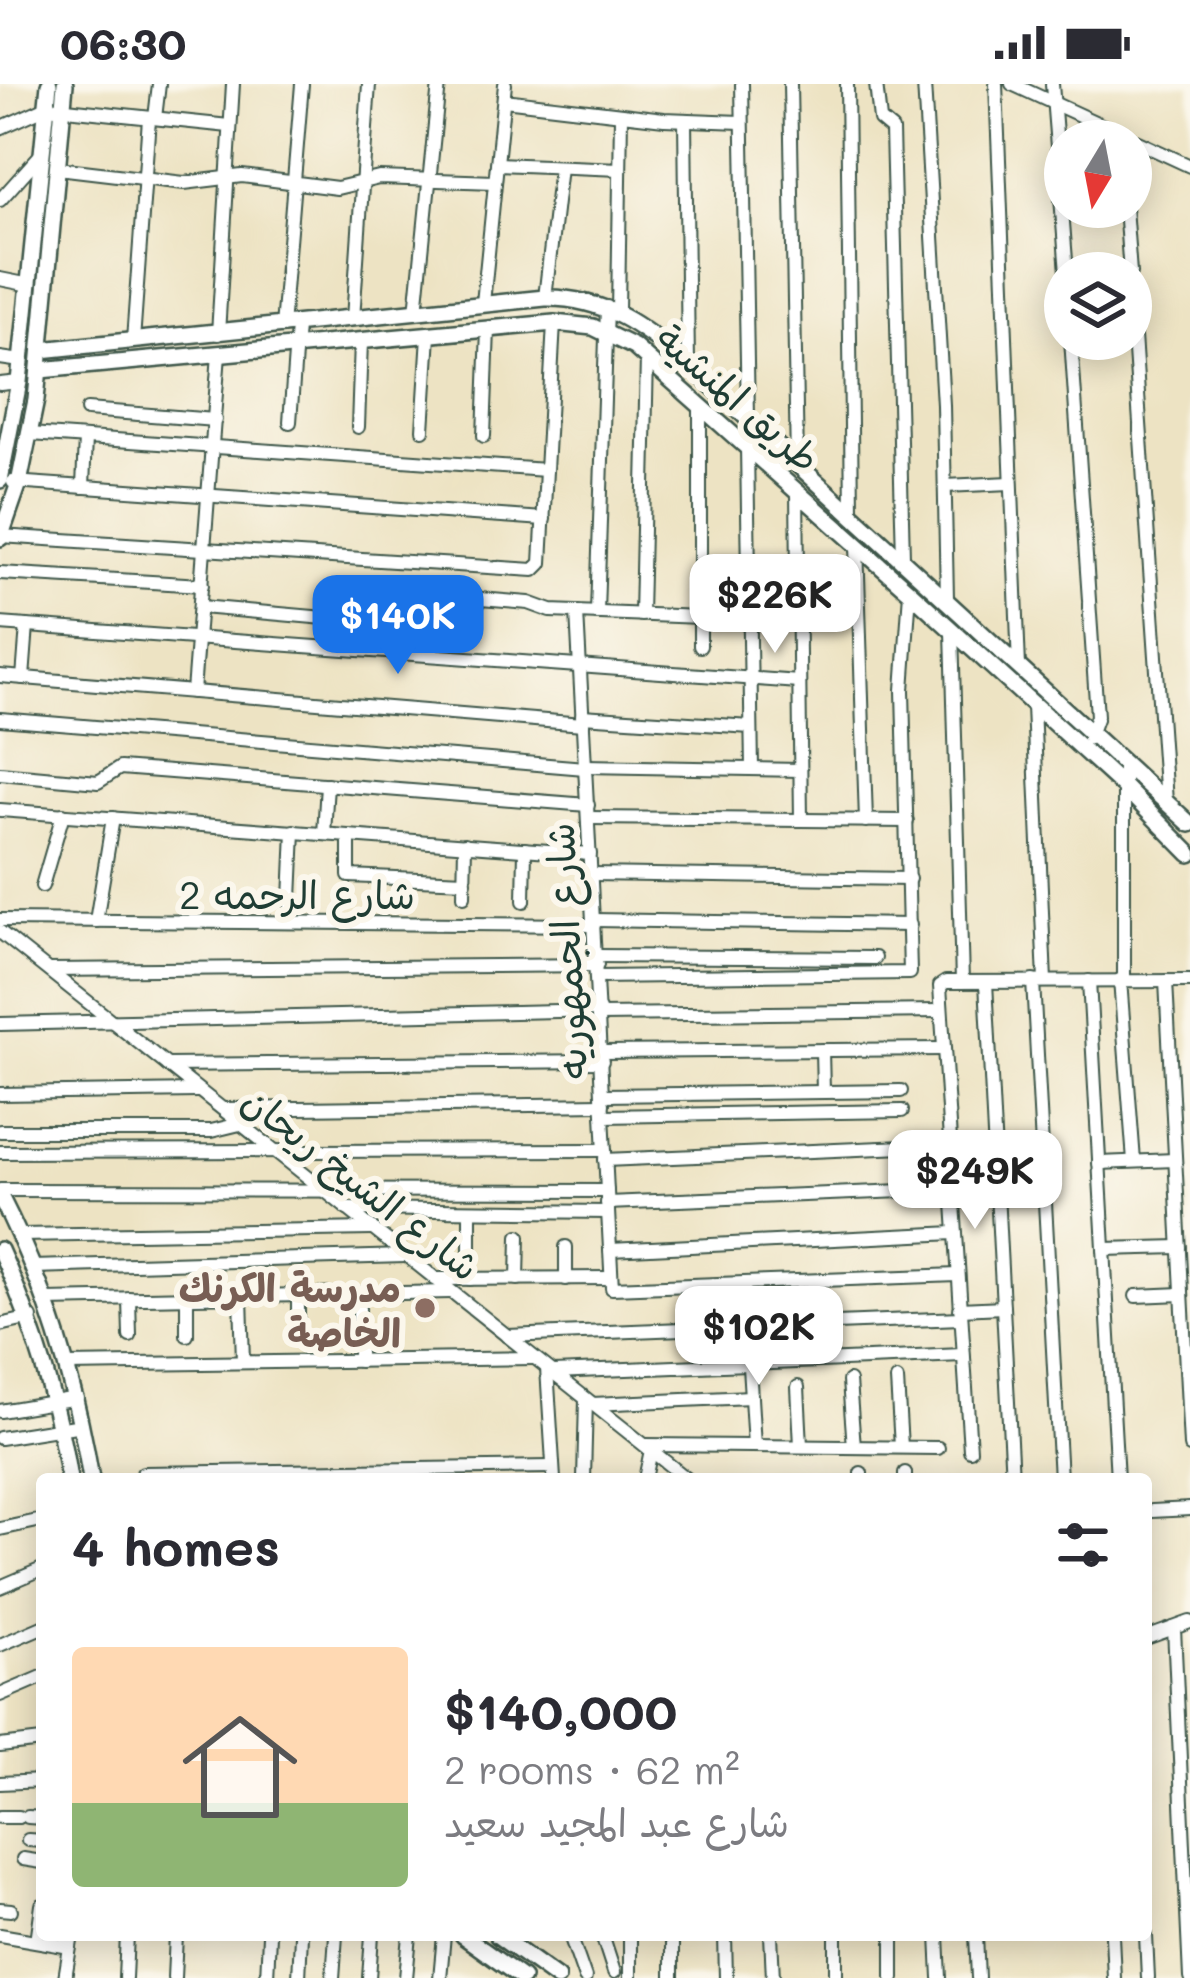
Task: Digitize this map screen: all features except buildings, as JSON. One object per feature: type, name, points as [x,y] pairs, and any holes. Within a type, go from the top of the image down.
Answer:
[{"type":"street","points":[[49,84],[58,168],[40,370],[20,483],[0,537],[531,570],[541,563],[554,323]]},
{"type":"street","points":[[65,84],[43,152],[19,382],[6,430],[0,481],[544,519]]},
{"type":"street","points":[[133,341],[144,178],[159,84]]},
{"type":"street","points":[[218,334],[233,84]]},
{"type":"street","points":[[290,422],[295,347],[290,326],[294,183],[302,84]]},
{"type":"street","points":[[353,319],[369,84]]},
{"type":"street","points":[[416,312],[439,84]]},
{"type":"street","points":[[483,303],[505,84]]},
{"type":"street","points":[[742,84],[748,417]]},
{"type":"street","points":[[847,84],[852,511]]},
{"type":"street","points":[[876,84],[880,120],[892,130],[903,558]]},
{"type":"street","points":[[924,84],[947,598]]},
{"type":"street","points":[[996,84],[1018,667]]},
{"type":"street","points":[[1012,84],[1087,120]]},
{"type":"street","points":[[1052,84],[1066,252]]},
{"type":"street","points":[[785,85],[797,463]]},
{"type":"street","points":[[504,100],[621,115],[740,122]]},
{"type":"street","points":[[0,128],[55,108],[229,126]]},
{"type":"street","points":[[597,613],[605,332],[612,310],[621,115]]},
{"type":"street","points":[[686,120],[688,364]]},
{"type":"street","points":[[1152,150],[1190,166]]},
{"type":"street","points":[[0,200],[43,152]]},
{"type":"street","points":[[497,164],[620,169]]},
{"type":"street","points":[[545,298],[560,167]]},
{"type":"street","points":[[58,168],[192,183],[225,178],[338,188],[379,178],[495,182]]},
{"type":"street","points":[[0,280],[30,285]]},
{"type":"street","name":"طريق المنشية","points":[[41,350],[545,298],[576,299],[612,310],[688,364],[748,417],[1190,824]]},
{"type":"street","name":"طريق المنشية","points":[[40,370],[554,323],[605,332],[646,358],[857,544],[1124,787],[1190,854]]},
{"type":"street","points":[[484,436],[488,329]]},
{"type":"street","points":[[423,430],[429,334]]},
{"type":"street","points":[[358,427],[361,341]]},
{"type":"street","points":[[194,692],[219,354]]},
{"type":"street","points":[[0,358],[21,361]]},
{"type":"street","points":[[641,615],[646,358]]},
{"type":"street","points":[[1072,360],[1097,716],[1082,749]]},
{"type":"street","points":[[1136,360],[1166,802]]},
{"type":"street","points":[[0,384],[19,382]]},
{"type":"street","points":[[700,405],[700,646]]},
{"type":"street","points":[[87,410],[215,420]]},
{"type":"street","points":[[31,434],[547,470]]},
{"type":"street","points":[[83,487],[85,438]]},
{"type":"street","points":[[747,447],[752,769]]},
{"type":"street","points":[[945,486],[1012,483]]},
{"type":"street","points":[[797,491],[801,820]]},
{"type":"street","points":[[857,544],[866,821]]},
{"type":"street","points":[[0,573],[202,585]]},
{"type":"street","points":[[200,608],[335,619],[342,614],[349,592],[358,589],[529,602],[551,611],[700,617]]},
{"type":"street","points":[[597,966],[907,975],[911,971],[903,665],[910,592]]},
{"type":"street","name":"شارع الجمهوريه","points":[[577,612],[611,1282]]},
{"type":"street","points":[[0,625],[799,682]]},
{"type":"street","points":[[23,678],[27,626]]},
{"type":"street","points":[[952,631],[962,982]]},
{"type":"street","points":[[0,676],[583,720],[751,727]]},
{"type":"street","points":[[1033,706],[1060,1473]]},
{"type":"street","points":[[0,719],[585,767],[800,770]]},
{"type":"street","points":[[1124,762],[1122,980],[1134,1162]]},
{"type":"street","points":[[0,773],[98,782],[120,768],[588,811],[907,821]]},
{"type":"street","points":[[324,834],[326,784]]},
{"type":"street","points":[[1,812],[590,854]]},
{"type":"street","points":[[42,886],[62,814]]},
{"type":"street","points":[[97,921],[113,818]]},
{"type":"street","points":[[290,922],[294,831]]},
{"type":"street","points":[[349,836],[349,876],[465,880]]},
{"type":"street","points":[[464,896],[465,844]]},
{"type":"street","points":[[524,901],[525,849]]},
{"type":"street","points":[[591,874],[909,879]]},
{"type":"street","name":"شارع الرحمه 2","points":[[0,920],[910,925]]},
{"type":"street","name":"شارع الشيخ ريحان","points":[[0,932],[679,1473]]},
{"type":"street","points":[[49,970],[597,966],[875,958]]},
{"type":"street","points":[[1089,981],[1117,1473]]},
{"type":"street","points":[[1166,981],[1190,1446]]},
{"type":"street","points":[[970,1450],[940,989],[944,982],[1190,981]]},
{"type":"street","points":[[986,982],[1012,1473]]},
{"type":"street","points":[[0,1024],[599,1012],[941,1011]]},
{"type":"street","points":[[167,1065],[944,1049]]},
{"type":"street","points":[[822,1050],[823,1092]]},
{"type":"street","points":[[0,1094],[199,1090]]},
{"type":"street","points":[[603,1105],[901,1091]]},
{"type":"street","points":[[223,1109],[603,1105],[902,1111]]},
{"type":"street","points":[[0,1131],[211,1131],[241,1124]]},
{"type":"street","points":[[0,1152],[605,1155],[950,1145]]},
{"type":"street","points":[[1099,1163],[1175,1160]]},
{"type":"street","points":[[90,1473],[68,1365],[0,1193],[321,1189],[607,1202]]},
{"type":"street","points":[[347,1209],[470,1210],[952,1189]]},
{"type":"street","points":[[470,1210],[470,1279]]},
{"type":"street","points":[[20,1235],[373,1229]]},
{"type":"street","points":[[610,1250],[955,1233]]},
{"type":"street","points":[[518,1279],[519,1236]]},
{"type":"street","points":[[566,1247],[566,1279]]},
{"type":"street","points":[[1104,1249],[1180,1247]]},
{"type":"street","points":[[0,1250],[31,1318],[55,1402],[68,1473]]},
{"type":"street","points":[[33,1268],[406,1256]]},
{"type":"street","points":[[435,1279],[566,1279],[611,1282],[618,1290],[958,1275]]},
{"type":"street","points":[[744,1285],[754,1446]]},
{"type":"street","points":[[46,1300],[453,1292]]},
{"type":"street","points":[[359,1294],[359,1361]]},
{"type":"street","points":[[1136,1296],[1182,1294]]},
{"type":"street","points":[[298,1295],[298,1335]]},
{"type":"street","points":[[241,1296],[243,1363]]},
{"type":"street","points":[[187,1297],[187,1335]]},
{"type":"street","points":[[129,1298],[130,1336]]},
{"type":"street","points":[[508,1336],[746,1327],[960,1314],[1003,1307]]},
{"type":"street","points":[[0,1324],[31,1318]]},
{"type":"street","points":[[143,1473],[554,1473],[550,1370],[963,1355]]},
{"type":"street","points":[[68,1365],[535,1358]]},
{"type":"street","points":[[897,1381],[901,1447]]},
{"type":"street","points":[[849,1382],[854,1447]]},
{"type":"street","points":[[799,1387],[801,1446]]},
{"type":"street","points":[[584,1473],[589,1401],[751,1397]]},
{"type":"street","points":[[0,1411],[77,1398]]},
{"type":"street","points":[[0,1438],[82,1425]]},
{"type":"street","points":[[645,1473],[647,1448],[938,1448]]},
{"type":"street","points":[[1152,1511],[1190,1509]]},
{"type":"street","points":[[0,1529],[36,1521]]},
{"type":"street","points":[[0,1587],[36,1572]]},
{"type":"street","points":[[1152,1637],[1190,1622]]},
{"type":"street","points":[[1174,1628],[1190,1978]]},
{"type":"street","points":[[0,1645],[36,1630]]},
{"type":"street","points":[[0,1695],[36,1680]]},
{"type":"street","points":[[0,1747],[36,1742]]},
{"type":"street","points":[[0,1783],[36,1781]]},
{"type":"street","points":[[0,1817],[30,1817]]},
{"type":"street","points":[[23,1859],[36,1861]]},
{"type":"street","points":[[0,1936],[36,1941]]},
{"type":"street","points":[[38,1941],[71,1941],[67,1978]]},
{"type":"street","points":[[125,1978],[127,1941]]},
{"type":"street","points":[[174,1978],[176,1941]]},
{"type":"street","points":[[267,1978],[269,1941]]},
{"type":"street","points":[[299,1978],[301,1941]]},
{"type":"street","points":[[333,1978],[336,1941]]},
{"type":"street","points":[[369,1978],[372,1941]]},
{"type":"street","points":[[406,1978],[409,1941]]},
{"type":"street","points":[[440,1978],[443,1941]]},
{"type":"street","points":[[470,1941],[522,1978]]},
{"type":"street","points":[[505,1941],[557,1978]]},
{"type":"street","points":[[572,1941],[585,1978]]},
{"type":"street","points":[[604,1941],[614,1972]]},
{"type":"street","points":[[630,1941],[630,1978]]},
{"type":"street","points":[[672,1941],[672,1978]]},
{"type":"street","points":[[725,1941],[726,1978]]},
{"type":"street","points":[[771,1941],[773,1978]]},
{"type":"street","points":[[836,1941],[836,1978]]},
{"type":"street","points":[[892,1941],[893,1978]]},
{"type":"street","points":[[938,1941],[940,1978]]},
{"type":"street","points":[[976,1941],[978,1978]]},
{"type":"street","points":[[1112,1941],[1114,1978]]},
{"type":"street","points":[[1146,1941],[1148,1978]]},
{"type":"place","name":"مدرسة الكرنك الخاصة","points":[[425,1308]]}]
